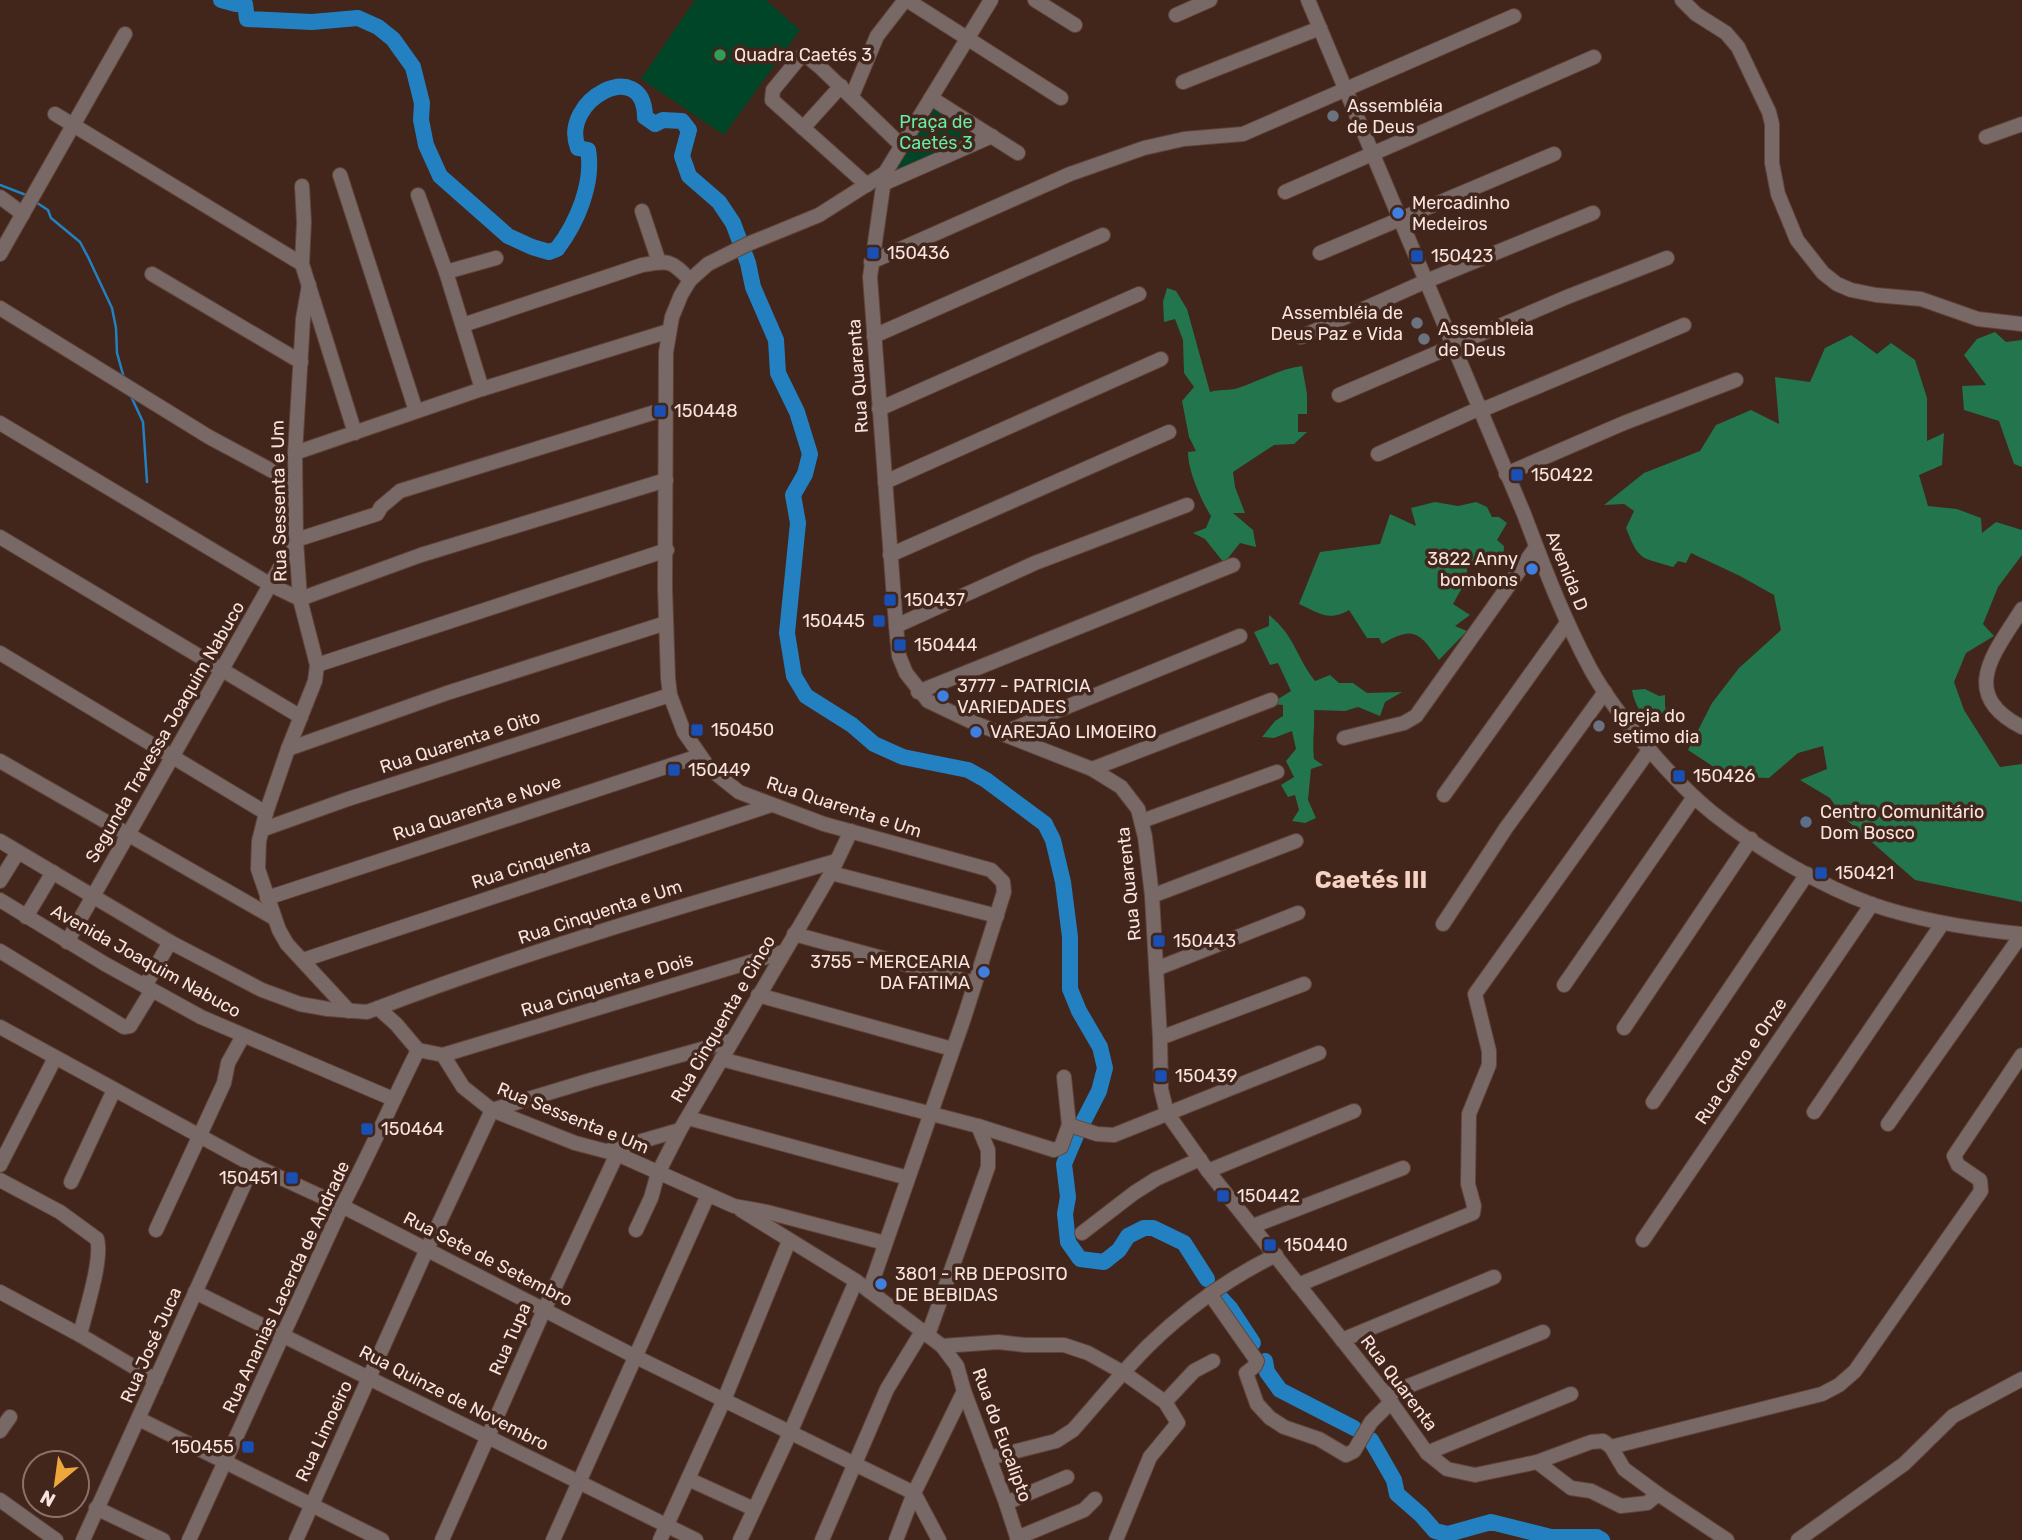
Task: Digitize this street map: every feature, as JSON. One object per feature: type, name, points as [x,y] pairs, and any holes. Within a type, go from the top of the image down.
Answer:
[{"type":"street","points":[[803,128],[846,91],[877,36],[906,0],[1061,98]]},
{"type":"street","name":"Rua Quarenta","points":[[991,0],[902,146],[878,180],[871,262],[874,336],[899,656],[918,692],[946,712],[1092,769],[1121,787],[1138,809],[1142,821],[1152,896],[1161,1089],[1167,1112],[1204,1165],[1388,1399],[1427,1453],[1447,1469],[1475,1475],[1537,1462]]},
{"type":"street","points":[[1035,0],[1075,25]]},
{"type":"street","points":[[1176,15],[1210,0]]},
{"type":"street","name":"Avenida D","points":[[1308,0],[1567,623],[1605,692],[1694,797],[1719,818],[1807,874],[1872,904],[1942,923],[2022,934]]},
{"type":"street","points":[[1682,0],[1696,14],[1726,33],[1738,47],[1769,112],[1772,124],[1772,163],[1778,194],[1797,240],[1823,273],[1837,284],[1858,292],[1921,299],[1978,319],[2022,324]]},
{"type":"street","points":[[871,262],[1070,174],[1144,148],[1184,139],[1243,134],[1514,16]]},
{"type":"street","points":[[1183,82],[1320,28]]},
{"type":"street","points":[[0,254],[125,34]]},
{"type":"street","points":[[878,180],[803,128],[772,100],[771,93],[801,57],[808,57],[902,146]]},
{"type":"street","points":[[1285,192],[1594,57]]},
{"type":"street","points":[[931,99],[1018,153]]},
{"type":"street","points":[[55,114],[302,264]]},
{"type":"street","points":[[1986,137],[2022,124]]},
{"type":"street","name":"Rua Quarenta e Um","points":[[869,1291],[997,916],[1004,892],[1003,882],[991,870],[851,831],[739,792],[699,756],[684,732],[670,695],[666,623],[666,409],[669,331],[672,317],[690,280],[708,264],[748,244],[819,215],[878,180],[992,136]]},
{"type":"street","points":[[1320,253],[1554,154]]},
{"type":"street","points":[[340,175],[416,411]]},
{"type":"street","name":"Rua Sessenta e Um","points":[[302,186],[302,264],[309,285],[303,319],[295,453],[296,540],[300,599],[317,665],[315,681],[266,813],[259,841],[258,869],[274,918],[287,944],[349,1011]]},
{"type":"street","points":[[418,195],[446,272],[482,389]]},
{"type":"street","points":[[0,197],[27,206]]},
{"type":"street","points":[[642,211],[659,262]]},
{"type":"street","points":[[1301,337],[1424,282],[1593,212]]},
{"type":"street","points":[[874,336],[1103,235]]},
{"type":"street","points":[[446,272],[496,258]]},
{"type":"street","points":[[1339,395],[1567,297],[1667,258]]},
{"type":"street","points":[[463,325],[642,265],[669,261],[690,280]]},
{"type":"street","points":[[152,274],[301,362]]},
{"type":"street","points":[[309,285],[355,433]]},
{"type":"street","points":[[879,409],[1139,294]]},
{"type":"street","points":[[0,308],[209,437],[295,483]]},
{"type":"street","points":[[1378,454],[1478,409],[1489,407],[1684,325]]},
{"type":"street","points":[[295,453],[482,389],[669,331]]},
{"type":"street","points":[[885,482],[1161,359]]},
{"type":"street","points":[[1506,474],[1624,423],[1736,380]]},
{"type":"street","points":[[296,540],[377,514],[381,507],[400,491],[666,409]]},
{"type":"street","points":[[0,423],[271,585],[300,599],[421,555],[666,480]]},
{"type":"street","points":[[890,555],[1169,432]]},
{"type":"street","points":[[896,626],[1035,563],[1187,505]]},
{"type":"street","points":[[0,537],[301,718]]},
{"type":"street","name":"Segunda Travessa Joaquim Nabuco","points":[[66,942],[296,540]]},
{"type":"street","points":[[1344,738],[1404,723],[1416,716],[1536,547]]},
{"type":"street","points":[[317,665],[667,550]]},
{"type":"street","points":[[918,692],[1233,565]]},
{"type":"street","points":[[2022,609],[1990,660],[1986,680],[1997,710],[2022,727]]},
{"type":"street","points":[[288,749],[447,693],[666,623]]},
{"type":"street","points":[[1444,796],[1567,623]]},
{"type":"street","points":[[1003,733],[1240,636]]},
{"type":"street","points":[[0,653],[266,813]]},
{"type":"street","points":[[1443,924],[1506,828],[1605,692]]},
{"type":"street","name":"Rua Quarenta e Oito","points":[[264,829],[348,799],[670,695]]},
{"type":"street","points":[[1092,769],[1271,700]]},
{"type":"street","points":[[1298,1285],[1473,1213],[1474,1206],[1468,1184],[1469,1114],[1489,1065],[1489,1051],[1475,994],[1650,748]]},
{"type":"street","name":"Rua Quarenta e Nove","points":[[267,898],[699,756]]},
{"type":"street","points":[[0,761],[274,918]]},
{"type":"street","points":[[1142,821],[1277,772]]},
{"type":"street","points":[[1564,985],[1694,797]]},
{"type":"street","name":"Rua Cinquenta","points":[[303,960],[771,805]]},
{"type":"street","name":"Rua Cinquenta e Cinco","points":[[636,1230],[651,1198],[658,1173],[684,1124],[834,867],[851,831]]},
{"type":"street","points":[[1624,1028],[1751,839]]},
{"type":"street","points":[[0,841],[170,942],[279,998],[349,1011],[367,1012],[378,1008],[418,1050],[443,1055]]},
{"type":"street","points":[[1152,896],[1296,841]]},
{"type":"street","points":[[0,881],[18,852]]},
{"type":"street","points":[[834,867],[997,916]]},
{"type":"street","name":"Rua Cinquenta e Um","points":[[378,1008],[638,919],[834,867]]},
{"type":"street","points":[[26,917],[53,872]]},
{"type":"street","points":[[1653,1102],[1807,874]]},
{"type":"street","name":"Avenida Joaquim Nabuco","points":[[0,900],[66,942],[201,1017],[393,1100]]},
{"type":"street","name":"Rua Cento e Onze","points":[[1643,1240],[1872,904]]},
{"type":"street","points":[[1156,969],[1298,913]]},
{"type":"street","points":[[1814,1112],[1942,923]]},
{"type":"street","points":[[794,934],[974,983]]},
{"type":"street","points":[[1888,1124],[2022,934]]},
{"type":"street","points":[[0,951],[124,1027],[130,1026],[170,942]]},
{"type":"street","name":"Rua Cinquenta e Dois","points":[[443,1055],[783,952]]},
{"type":"street","points":[[1160,1038],[1304,984]]},
{"type":"street","points":[[758,995],[952,1049]]},
{"type":"street","name":"Rua Sete de Setembro","points":[[0,1027],[253,1165],[342,1206],[636,1357],[790,1433],[856,1462],[914,1493]]},
{"type":"street","points":[[156,1230],[224,1083],[228,1063],[243,1036]]},
{"type":"street","points":[[492,1111],[731,1041]]},
{"type":"street","name":"Rua Ananias Lacerda de Andrade","points":[[189,1540],[342,1206],[365,1164],[418,1050]]},
{"type":"street","points":[[1069,1125],[1097,1134],[1114,1135],[1319,1053]]},
{"type":"street","name":"Rua Sessenta e Um","points":[[443,1055],[463,1087],[492,1111],[575,1143],[612,1153],[734,1206],[885,1243]]},
{"type":"street","points":[[1611,1447],[1831,1390],[1855,1371],[1982,1187],[1980,1180],[1958,1165],[1954,1156],[2022,1055]]},
{"type":"street","points":[[0,1165],[55,1058]]},
{"type":"street","points":[[721,1059],[978,1126],[1054,1150],[1061,1147],[1069,1125],[1064,1077]]},
{"type":"street","points":[[71,1182],[114,1090]]},
{"type":"street","name":"Rua Limoeiro","points":[[296,1540],[492,1111]]},
{"type":"street","points":[[1082,1233],[1156,1179],[1204,1165],[1354,1111]]},
{"type":"street","points":[[612,1153],[684,1124],[908,1178]]},
{"type":"street","points":[[822,1540],[887,1389],[926,1332],[988,1167],[988,1150],[978,1126]]},
{"type":"street","name":"Rua Tupa","points":[[442,1540],[612,1153]]},
{"type":"street","name":"Rua José Juca","points":[[83,1540],[253,1165]]},
{"type":"street","points":[[1253,1226],[1403,1168]]},
{"type":"street","points":[[0,1180],[60,1212],[97,1240],[99,1245],[95,1271],[80,1335]]},
{"type":"street","points":[[553,1540],[708,1195]]},
{"type":"street","name":"Rua do Eucalipto","points":[[734,1206],[856,1281],[942,1346],[957,1366],[1017,1539]]},
{"type":"street","points":[[660,1540],[724,1400],[789,1241]]},
{"type":"street","points":[[989,1458],[1063,1437],[1073,1430],[1150,1344],[1210,1294],[1243,1272],[1276,1255]]},
{"type":"street","points":[[1342,1340],[1494,1277]]},
{"type":"street","points":[[740,1540],[856,1281]]},
{"type":"street","points":[[0,1292],[156,1380]]},
{"type":"street","name":"Rua Quinze de Novembro","points":[[195,1292],[696,1540]]},
{"type":"street","points":[[1210,1294],[1257,1361],[1255,1366],[1246,1372],[1257,1404],[1278,1424],[1308,1434],[1346,1455],[1354,1451],[1388,1399],[1543,1332]]},
{"type":"street","points":[[942,1346],[998,1342],[1064,1345],[1088,1353],[1124,1373],[1165,1402],[1178,1423],[1150,1457],[1116,1540]]},
{"type":"street","points":[[1165,1402],[1194,1371],[1213,1361]]},
{"type":"street","points":[[1798,1540],[1904,1464],[1953,1416],[2022,1379]]},
{"type":"street","points":[[896,1540],[914,1493],[964,1391]]},
{"type":"street","points":[[1427,1453],[1571,1394]]},
{"type":"street","points":[[0,1431],[10,1417]]},
{"type":"street","points":[[139,1419],[382,1540]]},
{"type":"street","points":[[1537,1462],[1597,1440],[1603,1441],[1611,1447],[1624,1469],[1727,1540]]},
{"type":"street","points":[[1537,1462],[1571,1488],[1591,1491],[1621,1506],[1647,1503],[1658,1494]]},
{"type":"street","points":[[1006,1503],[1067,1477]]},
{"type":"street","points":[[688,1479],[754,1508]]},
{"type":"street","points":[[914,1493],[939,1540]]},
{"type":"street","points":[[1017,1539],[1084,1510],[1095,1499]]},
{"type":"street","points":[[0,1500],[56,1540]]},
{"type":"street","points":[[96,1507],[163,1540]]},
{"type":"green space","name":"Quadra Caetés 3","points":[[695,0],[766,0],[800,30],[724,135],[641,79]]},
{"type":"green space","name":"Praça de Caetés 3","points":[[928,105],[978,134],[892,175]]},
{"type":"green space","points":[[1167,288],[1176,291],[1187,309],[1210,392],[1238,388],[1277,372],[1302,366],[1307,414],[1298,414],[1298,432],[1307,432],[1294,444],[1274,445],[1233,472],[1235,487],[1245,513],[1233,513],[1253,530],[1256,547],[1240,543],[1224,563],[1205,539],[1193,533],[1206,528],[1211,516],[1190,468],[1188,452],[1196,451],[1189,437],[1182,401],[1194,387],[1184,373],[1183,340],[1175,319],[1164,322],[1163,302]]},
{"type":"green space","points":[[1995,332],[2006,342],[2022,340],[2022,467],[2014,464],[1999,421],[1964,410],[1962,386],[1986,385],[1964,355],[1977,339]]},
{"type":"green space","points":[[1851,335],[1877,354],[1891,343],[1915,360],[1927,398],[1927,441],[1944,433],[1942,465],[1919,475],[1928,506],[1957,509],[1981,518],[1982,533],[1996,522],[2022,530],[2022,555],[1998,587],[1983,624],[1994,636],[1966,653],[1954,682],[1964,710],[2000,767],[2022,764],[2022,902],[1915,880],[1842,816],[1830,798],[1800,780],[1827,769],[1823,746],[1798,753],[1769,778],[1729,777],[1688,750],[1712,703],[1739,668],[1781,630],[1774,595],[1691,553],[1686,563],[1678,561],[1673,567],[1647,559],[1634,547],[1626,528],[1634,511],[1624,504],[1604,505],[1644,473],[1700,451],[1716,425],[1751,410],[1779,424],[1775,377],[1810,382],[1825,348]]},
{"type":"green space","points":[[1435,502],[1458,506],[1476,502],[1487,507],[1492,517],[1499,517],[1507,523],[1497,540],[1504,546],[1503,562],[1495,567],[1488,552],[1467,566],[1467,579],[1453,604],[1470,615],[1455,626],[1467,631],[1439,660],[1426,643],[1415,635],[1402,635],[1382,644],[1379,638],[1367,638],[1349,610],[1329,616],[1299,604],[1320,552],[1380,544],[1390,514],[1416,526],[1411,508]]},
{"type":"green space","points":[[1269,615],[1290,639],[1315,681],[1330,675],[1339,683],[1353,683],[1367,693],[1402,692],[1385,702],[1380,716],[1358,707],[1345,711],[1314,710],[1314,759],[1323,765],[1311,769],[1308,800],[1316,818],[1305,823],[1292,821],[1299,810],[1295,795],[1288,797],[1281,785],[1294,777],[1286,761],[1296,749],[1292,731],[1274,738],[1262,737],[1275,721],[1283,716],[1283,705],[1270,704],[1291,691],[1278,663],[1270,665],[1254,632],[1269,626]]},
{"type":"green space","points":[[1645,689],[1659,696],[1665,695],[1667,714],[1648,726],[1632,690]]},
{"type":"waterway","points":[[221,0],[245,4],[247,19],[312,22],[358,18],[378,27],[393,39],[413,67],[422,103],[421,120],[426,145],[440,176],[508,236],[549,252],[557,249],[571,227],[586,189],[589,176],[588,150],[578,148],[575,130],[580,114],[591,101],[604,91],[618,87],[631,89],[641,99],[645,117],[655,124],[663,120],[682,121],[689,130],[682,156],[689,176],[719,202],[733,223],[748,263],[753,287],[776,340],[778,373],[797,412],[810,454],[805,474],[793,495],[798,523],[787,633],[794,676],[806,696],[852,725],[874,744],[903,757],[968,770],[986,780],[1045,824],[1053,840],[1063,882],[1070,937],[1070,989],[1079,1011],[1100,1047],[1105,1068],[1099,1091],[1081,1126]]},
{"type":"waterway","points":[[0,185],[26,195]]},
{"type":"waterway","points":[[34,201],[48,210],[51,218],[80,242],[88,257],[112,308],[117,353],[124,378]]},
{"type":"waterway","points":[[130,394],[143,422],[147,482]]},
{"type":"waterway","points":[[1078,1131],[1064,1164],[1068,1197],[1065,1214],[1068,1242],[1080,1259],[1104,1262],[1119,1250],[1128,1236],[1144,1228],[1153,1228],[1184,1243],[1207,1279]]},
{"type":"waterway","points":[[1216,1293],[1230,1308],[1253,1343]]},
{"type":"waterway","points":[[1265,1361],[1267,1372],[1280,1390],[1354,1428]]},
{"type":"waterway","points":[[1371,1440],[1394,1480],[1397,1494],[1435,1531],[1448,1534],[1491,1522],[1551,1537],[1597,1537],[1602,1540]]},
{"type":"place","name":"Quadra Caetés 3","points":[[720,55]]},
{"type":"place","name":"Assembléia de Deus","points":[[1333,116]]},
{"type":"place","name":"Mercadinho Medeiros","points":[[1398,213]]},
{"type":"place","name":"150436","points":[[873,253]]},
{"type":"place","name":"150423","points":[[1417,256]]},
{"type":"place","name":"Assembléia de Deus Paz e Vida","points":[[1417,323]]},
{"type":"place","name":"Assembleia de Deus","points":[[1424,339]]},
{"type":"place","name":"150448","points":[[660,411]]},
{"type":"place","name":"150422","points":[[1517,475]]},
{"type":"place","name":"3822 Anny bombons","points":[[1532,569]]},
{"type":"place","name":"150437","points":[[890,600]]},
{"type":"place","name":"150445","points":[[879,621]]},
{"type":"place","name":"150444","points":[[900,645]]},
{"type":"place","name":"3777 - PATRICIA VARIEDADES","points":[[943,696]]},
{"type":"place","name":"Igreja do setimo dia","points":[[1599,726]]},
{"type":"place","name":"150450","points":[[697,730]]},
{"type":"place","name":"VAREJÃO LIMOEIRO","points":[[976,732]]},
{"type":"place","name":"150449","points":[[674,770]]},
{"type":"place","name":"150426","points":[[1679,776]]},
{"type":"place","name":"Centro Comunitário Dom Bosco","points":[[1806,822]]},
{"type":"place","name":"150421","points":[[1821,873]]},
{"type":"place","name":"150443","points":[[1159,941]]},
{"type":"place","name":"3755 - MERCEARIA DA FATIMA","points":[[984,972]]},
{"type":"place","name":"150439","points":[[1161,1076]]},
{"type":"place","name":"150464","points":[[367,1129]]},
{"type":"place","name":"150451","points":[[292,1178]]},
{"type":"place","name":"150442","points":[[1223,1196]]},
{"type":"place","name":"150440","points":[[1270,1245]]},
{"type":"place","name":"3801 - RB DEPOSITO DE BEBIDAS","points":[[881,1284]]},
{"type":"place","name":"150455","points":[[248,1447]]},
{"type":"district","name":"Caetés III","points":[[1371,880]]}]
